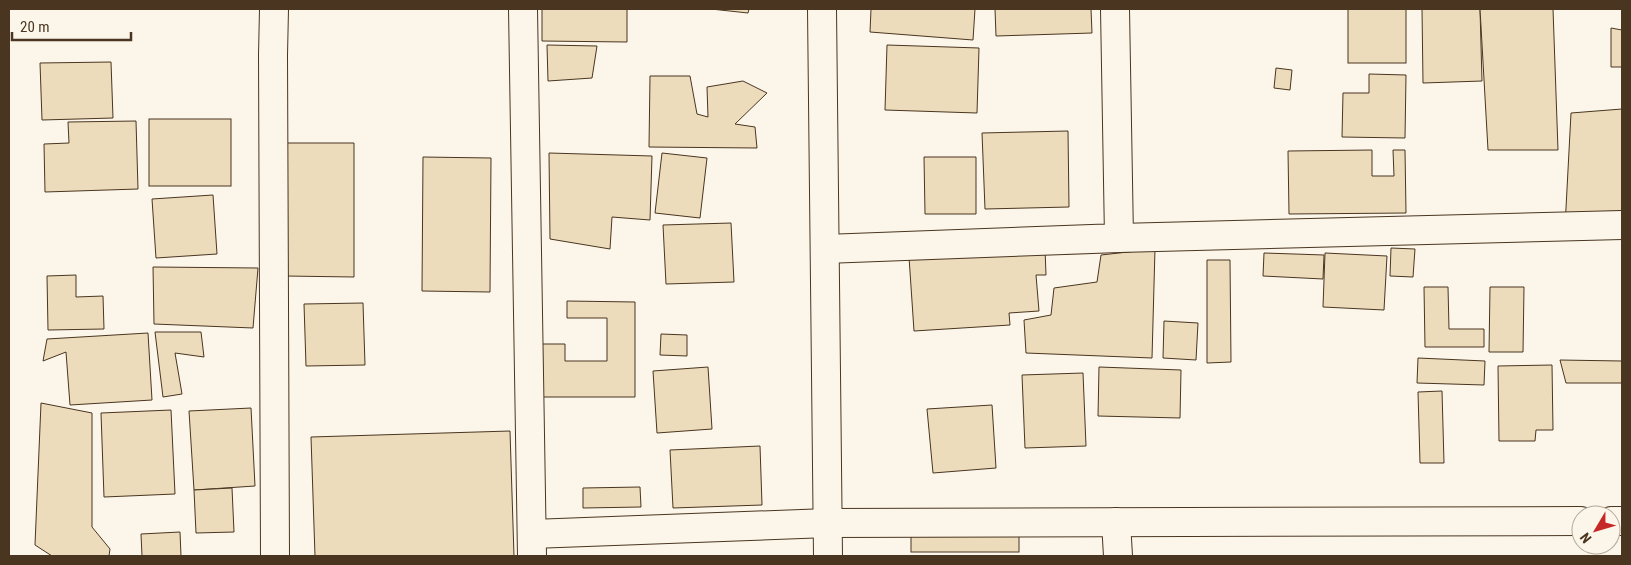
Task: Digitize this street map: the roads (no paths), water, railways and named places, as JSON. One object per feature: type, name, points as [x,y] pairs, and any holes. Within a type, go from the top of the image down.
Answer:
[{"type":"street","points":[[274,9],[272,55],[274,556]]},
{"type":"street","points":[[523,9],[532,545],[828,523],[1571,521]]},
{"type":"street","points":[[822,9],[828,556]]},
{"type":"street","points":[[1115,9],[1119,238]]},
{"type":"street","points":[[825,249],[1119,238],[1622,226]]},
{"type":"street","points":[[1116,522],[1118,556]]}]
